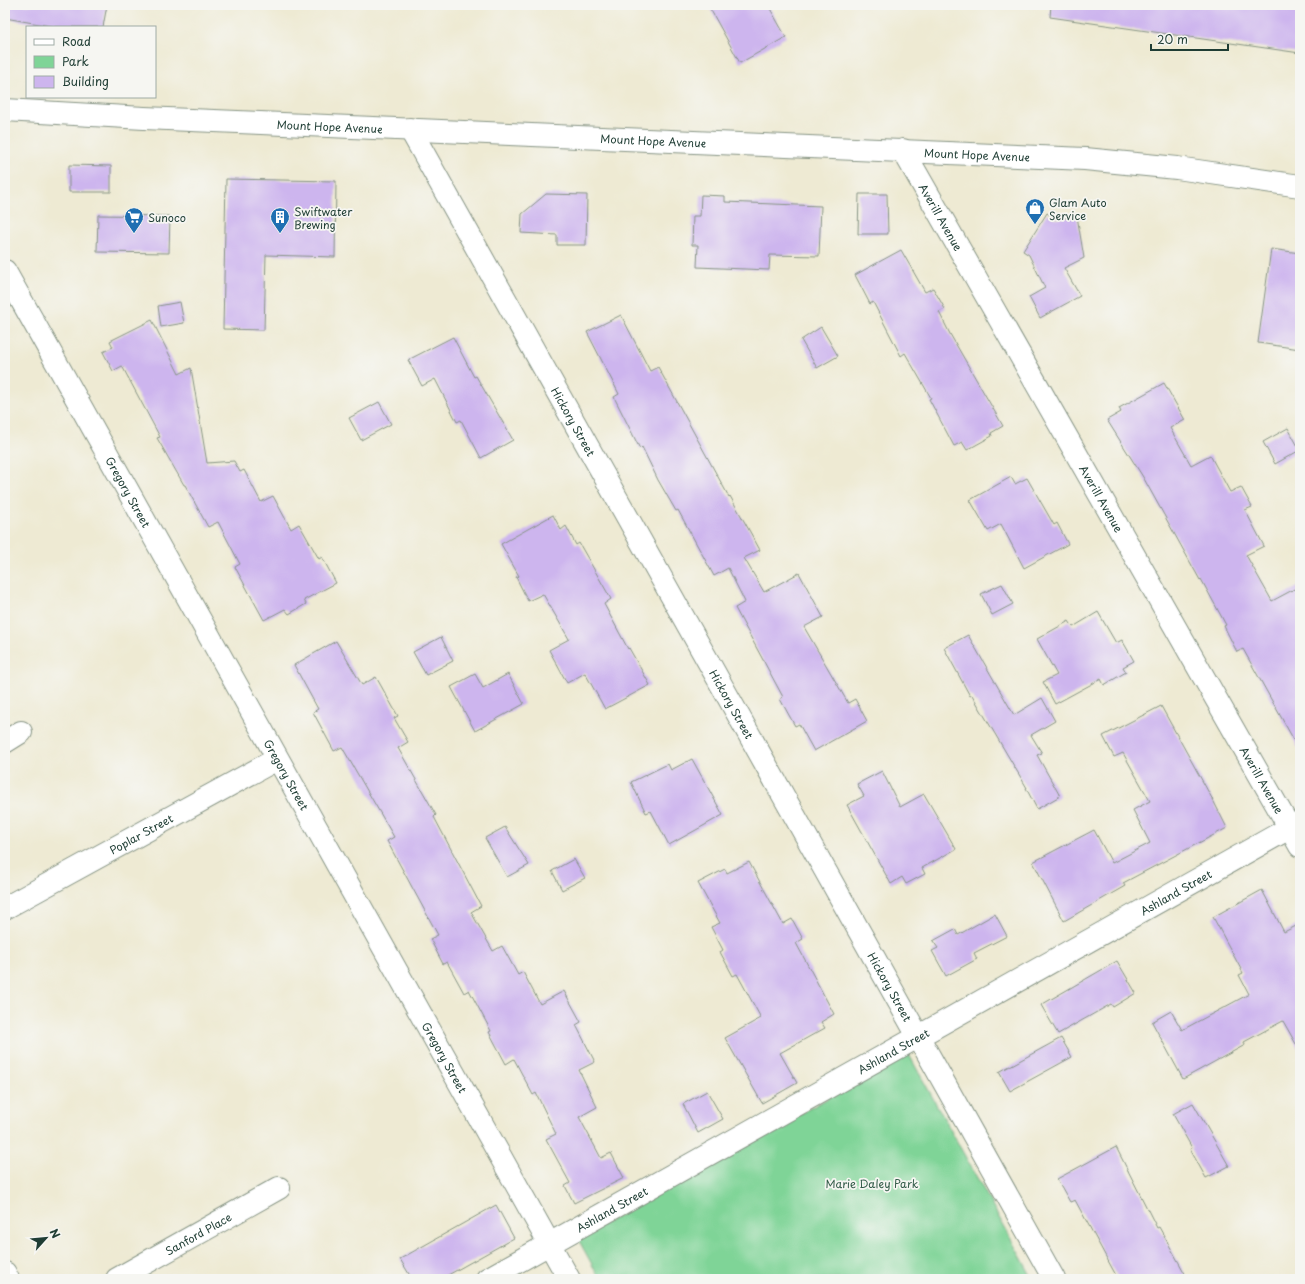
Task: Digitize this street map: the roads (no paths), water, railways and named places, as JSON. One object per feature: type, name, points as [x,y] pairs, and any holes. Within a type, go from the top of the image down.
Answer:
[{"type":"street","name":"Mount Hope Avenue","points":[[5,110],[903,150],[1134,162],[1300,186]]},
{"type":"street","name":"Hickory Street","points":[[410,129],[916,1036],[1054,1279]]},
{"type":"street","name":"Averill Avenue","points":[[903,150],[1297,832]]},
{"type":"street","name":"Gregory Street","points":[[5,270],[277,759],[570,1279]]},
{"type":"street","name":"Poplar Street","points":[[5,908],[277,759]]},
{"type":"street","name":"Ashland Street","points":[[487,1279],[550,1245],[916,1036],[1297,832]]},
{"type":"street","name":"Sanford Place","points":[[117,1279],[279,1188]]},
{"type":"street","points":[[5,1273],[8,1279]]},
{"type":"place","name":"Glam Auto Service","points":[[1035,225]]},
{"type":"place","name":"Sunoco","points":[[134,234]]},
{"type":"place","name":"Swiftwater Brewing","points":[[280,234]]},
{"type":"park label","name":"Marie Daley Park","points":[[872,1183]]}]
